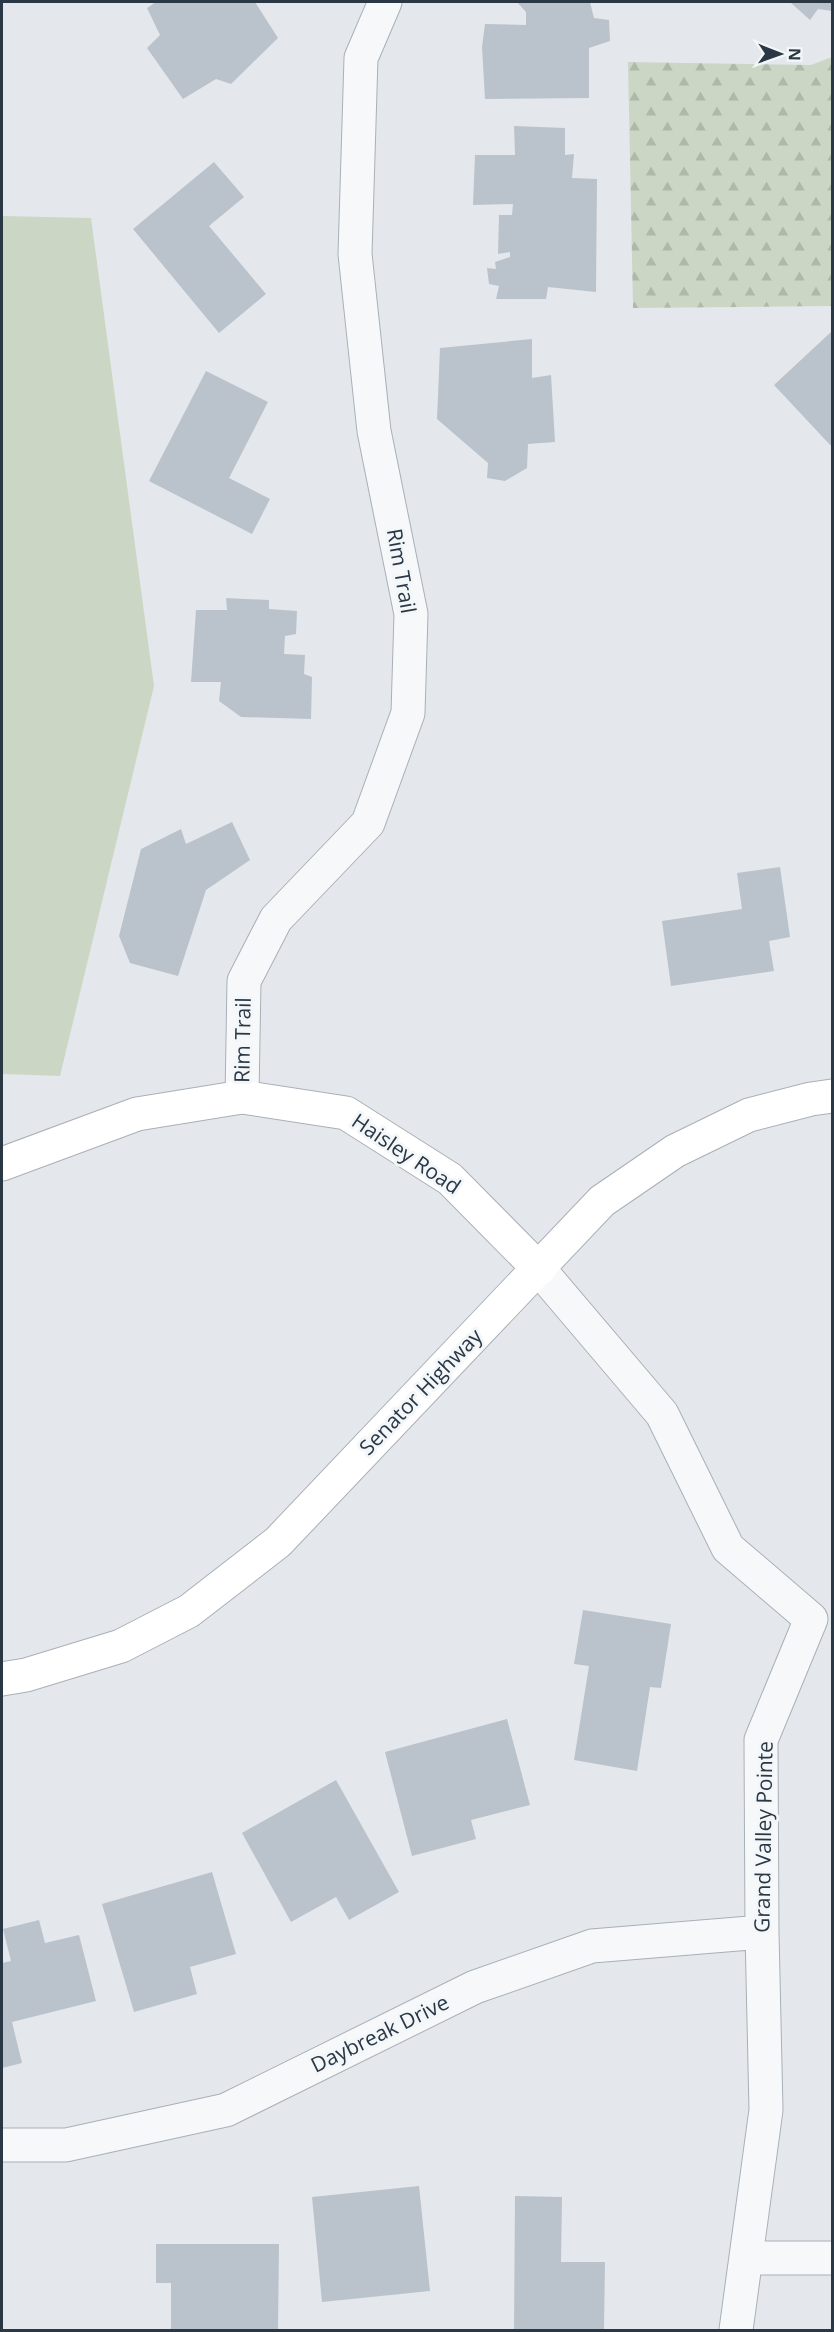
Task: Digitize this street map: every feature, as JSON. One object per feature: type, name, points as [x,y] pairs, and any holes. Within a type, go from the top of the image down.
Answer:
[{"type":"street","name":"Rim Trail","points":[[242,1097],[244,981],[276,919],[368,823],[408,713],[411,614],[374,431],[355,254],[361,58],[385,2]]},
{"type":"street","name":"Senator Highway","points":[[2,1679],[26,1675],[121,1646],[189,1611],[278,1542],[602,1201],[675,1151],[749,1115],[832,1096]]},
{"type":"street","name":"Haisley Road","points":[[2,1164],[137,1114],[242,1097],[346,1113],[450,1179],[539,1269]]},
{"type":"street","name":"Grand Valley Pointe","points":[[539,1269],[662,1414],[728,1548],[822,1624],[761,1740],[766,2110],[736,2331]]},
{"type":"street","name":"Daybreak Drive","points":[[2,2145],[66,2145],[226,2110],[475,1987],[592,1946],[762,1932]]},
{"type":"street","points":[[746,2258],[832,2258]]},
{"type":"green space","points":[[832,57],[832,306],[633,308],[628,62],[811,65]]},
{"type":"green space","points":[[2,216],[91,218],[154,686],[60,1076],[2,1074]]},
{"type":"building","points":[[156,2],[255,2],[278,38],[231,84],[216,79],[183,99],[147,48],[160,35],[147,8]]},
{"type":"building","points":[[517,2],[590,2],[594,18],[609,20],[610,41],[589,48],[589,98],[485,99],[482,47],[485,24],[526,25],[526,12]]},
{"type":"building","points":[[790,2],[832,2],[832,11],[818,9],[810,20]]},
{"type":"building","points":[[514,126],[565,128],[565,155],[574,154],[572,178],[597,179],[596,292],[548,287],[546,299],[496,299],[499,286],[489,284],[487,268],[496,269],[495,262],[510,257],[510,252],[498,254],[499,215],[512,215],[513,204],[473,205],[475,155],[515,155]]},
{"type":"building","points":[[214,162],[244,197],[209,226],[266,294],[219,333],[133,229]]},
{"type":"building","points":[[832,333],[832,447],[774,385]]},
{"type":"building","points":[[532,339],[532,378],[551,375],[555,442],[528,444],[527,468],[505,481],[487,478],[488,463],[437,419],[440,348]]},
{"type":"building","points":[[206,371],[268,402],[229,478],[270,499],[252,534],[149,481]]},
{"type":"building","points":[[226,598],[269,600],[269,609],[297,611],[296,634],[285,636],[284,654],[305,655],[304,674],[312,677],[311,719],[241,717],[219,701],[221,682],[191,682],[196,610],[227,610]]},
{"type":"building","points":[[232,822],[250,860],[206,890],[178,976],[130,963],[119,936],[141,849],[181,829],[186,844]]},
{"type":"building","points":[[780,867],[790,937],[769,941],[774,971],[671,986],[662,921],[742,909],[737,873]]},
{"type":"building","points":[[583,1610],[671,1624],[661,1688],[650,1687],[637,1771],[574,1760],[589,1666],[574,1664]]},
{"type":"building","points":[[507,1719],[530,1805],[471,1820],[476,1839],[412,1856],[385,1752]]},
{"type":"building","points":[[336,1780],[399,1892],[349,1920],[336,1897],[291,1922],[242,1833]]},
{"type":"building","points":[[212,1872],[236,1954],[190,1967],[197,1994],[134,2012],[102,1904]]},
{"type":"building","points":[[39,1920],[45,1943],[79,1935],[96,2001],[12,2022],[22,2063],[2,2068],[2,1963],[11,1961],[3,1929]]},
{"type":"building","points":[[419,2186],[430,2291],[322,2302],[312,2197]]},
{"type":"building","points":[[515,2196],[562,2197],[561,2262],[605,2262],[604,2330],[514,2330]]},
{"type":"building","points":[[156,2244],[279,2244],[278,2330],[171,2330],[171,2283],[156,2283]]}]
